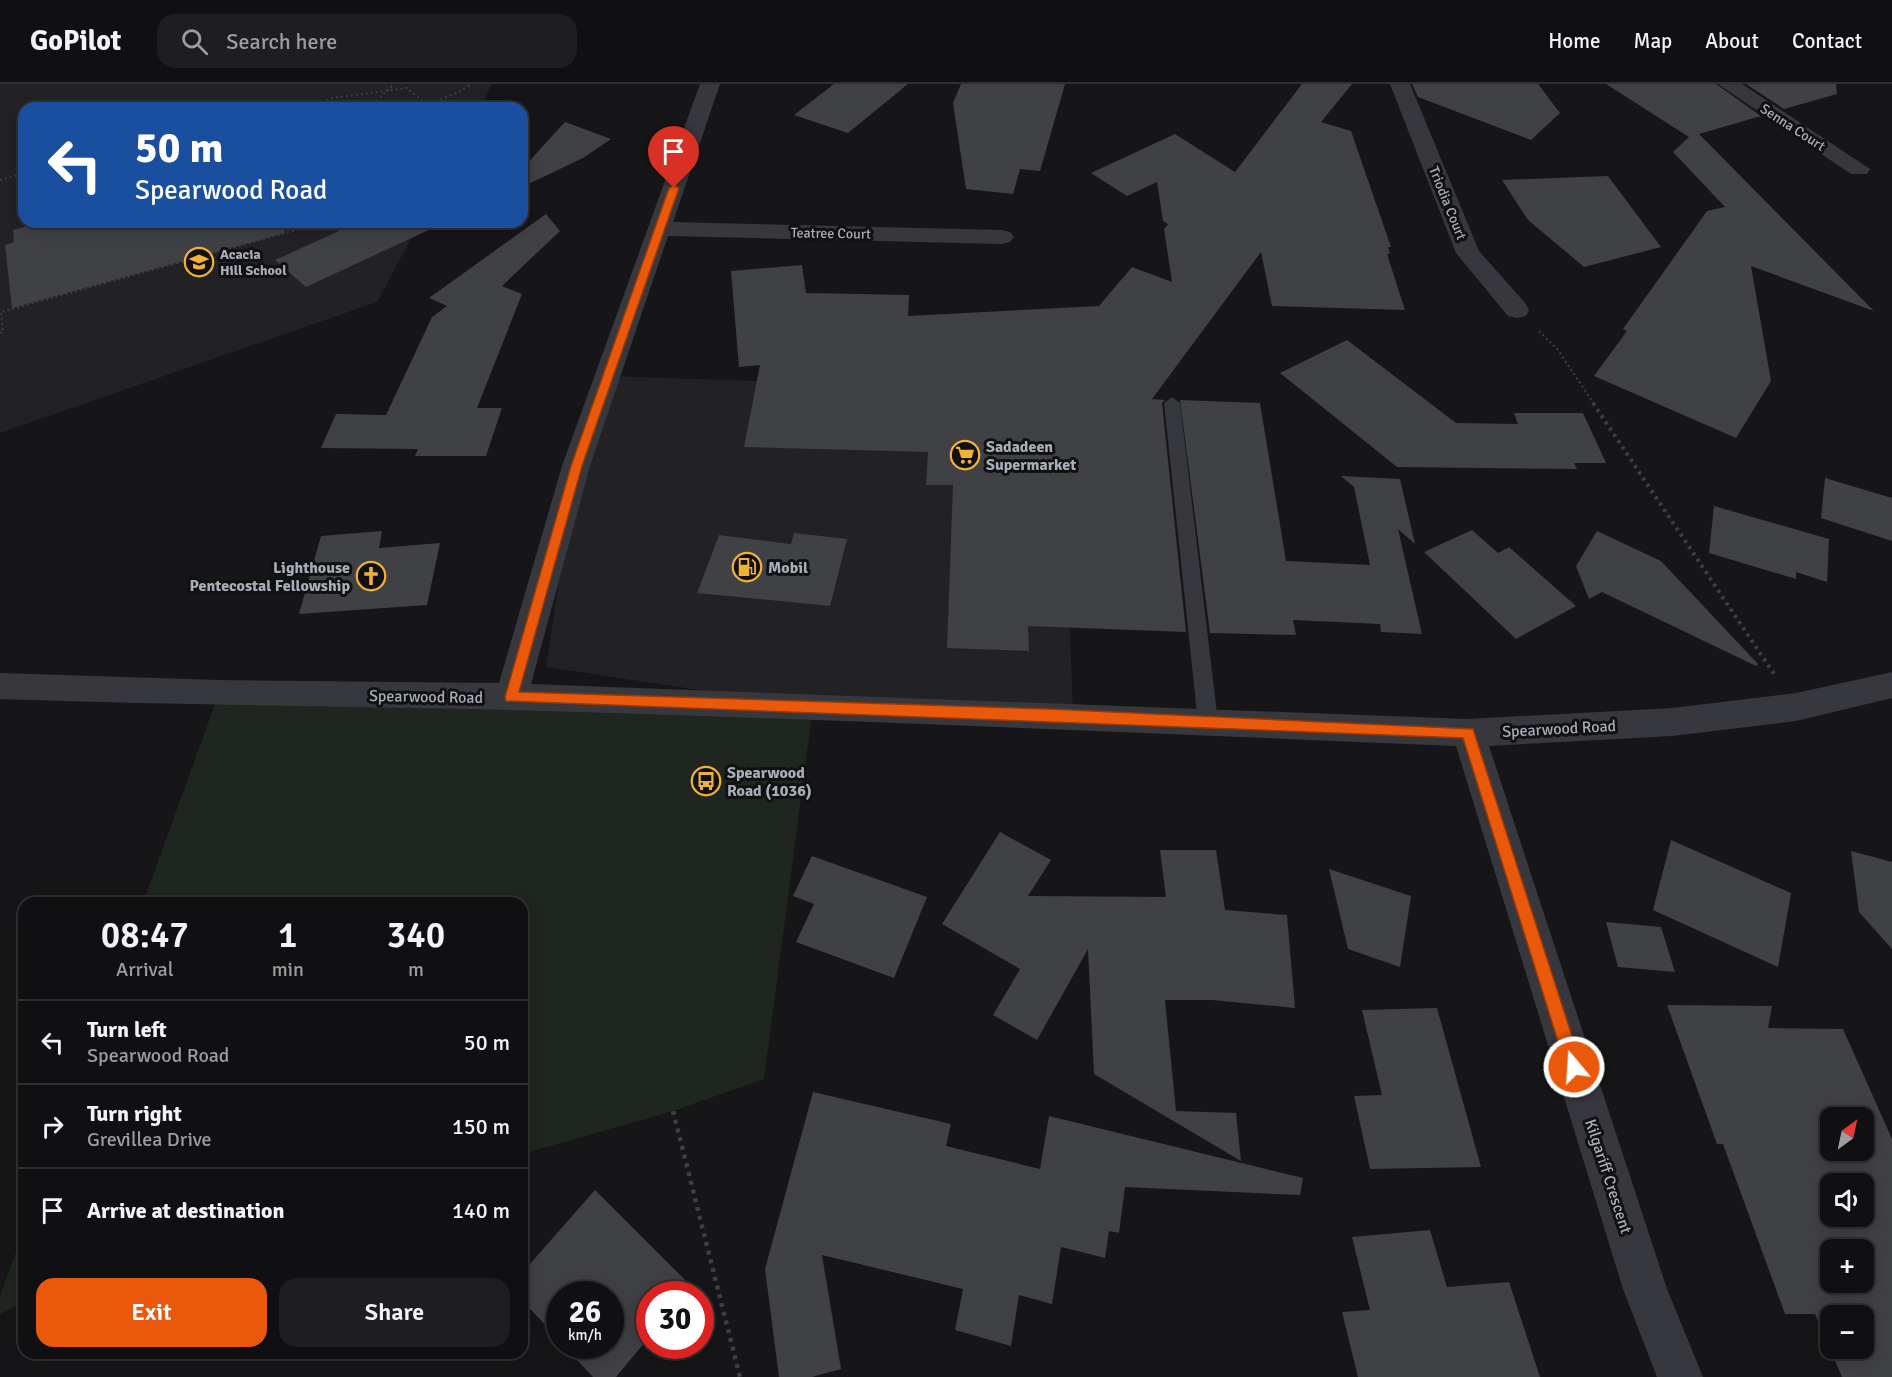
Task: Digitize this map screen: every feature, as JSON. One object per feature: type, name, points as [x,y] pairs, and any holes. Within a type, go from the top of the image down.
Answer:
[{"type":"street","points":[[511,697],[576,466],[710,84]]},
{"type":"street","name":"Triodia Court","points":[[1400,84],[1468,253],[1517,310]]},
{"type":"street","name":"Senna Court","points":[[1728,84],[1859,170]]},
{"type":"street","name":"Teatree Court","points":[[660,230],[1002,237]]},
{"type":"street","name":"Spearwood Road","points":[[0,686],[229,694],[511,697],[1468,733],[1672,722],[1796,707],[1892,685]]},
{"type":"street","name":"Kilgariff Crescent","points":[[1468,733],[1645,1289],[1680,1377]]},
{"type":"lane","points":[[1172,403],[1208,722]]},
{"type":"path","points":[[375,102],[394,84]]},
{"type":"path","points":[[429,102],[454,96],[472,84]]},
{"type":"path","points":[[322,102],[332,98],[407,88],[414,97],[423,102]]},
{"type":"path","points":[[0,180],[18,175]]},
{"type":"path","points":[[270,228],[273,237]]},
{"type":"path","points":[[0,333],[3,332],[1,312],[304,228]]},
{"type":"path","points":[[1517,310],[1558,350],[1796,707]]},
{"type":"path","points":[[673,1111],[740,1377]]},
{"type":"shaded area","name":"Acacia Hill School","points":[[0,84],[492,84],[483,102],[18,102],[18,228],[417,228],[377,302],[0,433]]},
{"type":"shaded area","points":[[606,376],[1062,391],[1073,716],[813,707],[546,667],[576,466]]},
{"type":"shaded area","points":[[219,693],[813,707],[764,1079],[673,1111],[528,1152],[528,897],[145,897]]},
{"type":"shaded area","points":[[18,1246],[18,1304],[0,1314],[0,1296]]},
{"type":"building","points":[[834,84],[908,84],[848,133],[794,115]]},
{"type":"building","points":[[961,84],[1065,84],[1040,171],[1020,169],[1013,194],[966,189],[953,103]]},
{"type":"building","points":[[1302,84],[1352,84],[1321,122],[1351,131],[1391,247],[1388,247],[1390,254],[1387,254],[1405,310],[1272,306],[1261,252],[1152,399],[1165,400],[1162,403],[1186,632],[1028,626],[1029,651],[947,648],[953,485],[926,485],[928,452],[744,447],[760,365],[739,367],[731,271],[802,265],[806,293],[909,295],[908,316],[1099,306],[1132,267],[1172,282],[1164,229],[1168,224],[1163,221],[1157,182],[1127,196],[1091,173],[1175,134],[1235,172]]},
{"type":"building","points":[[1412,84],[1538,84],[1560,113],[1531,140],[1418,97]]},
{"type":"building","points":[[1606,84],[1716,84],[1761,116],[1699,134],[1874,311],[1751,266],[1771,381],[1736,438],[1594,376],[1627,331],[1623,329],[1707,211],[1725,207],[1673,152],[1689,137]]},
{"type":"building","points":[[1746,84],[1836,84],[1837,94],[1784,109]]},
{"type":"building","points":[[565,122],[611,139],[583,158],[528,184],[528,162]]},
{"type":"building","points":[[1608,176],[1661,247],[1584,267],[1528,220],[1502,180]]},
{"type":"building","points":[[546,214],[560,231],[502,286],[522,294],[477,408],[502,408],[486,456],[415,456],[418,449],[321,448],[336,414],[386,415],[432,317],[447,306],[429,298]]},
{"type":"building","name":"Acacia Hill School","points":[[21,228],[285,228],[285,233],[12,308],[5,245],[14,242],[13,230]]},
{"type":"building","points":[[337,228],[433,228],[306,287],[275,260],[339,231]]},
{"type":"building","points":[[1347,340],[1456,423],[1518,424],[1514,413],[1583,413],[1606,463],[1574,463],[1577,469],[1397,467],[1280,373]]},
{"type":"building","points":[[1180,400],[1260,403],[1286,561],[1370,565],[1354,487],[1341,476],[1400,479],[1415,544],[1398,529],[1422,634],[1381,632],[1380,624],[1293,620],[1296,635],[1210,633]]},
{"type":"building","points":[[1825,478],[1892,498],[1892,541],[1821,518]]},
{"type":"building","points":[[1714,506],[1829,539],[1827,582],[1796,572],[1796,579],[1709,553]]},
{"type":"building","points":[[1472,530],[1498,553],[1509,547],[1576,606],[1516,639],[1424,552]]},
{"type":"building","name":"Lighthouse Pentecostal Fellowship","points":[[382,531],[379,548],[440,543],[427,605],[299,614],[321,536]]},
{"type":"building","points":[[1597,531],[1661,561],[1758,664],[1756,666],[1602,592],[1589,599],[1576,566]]},
{"type":"building","points":[[794,533],[847,539],[830,606],[697,593],[719,535],[791,544]]},
{"type":"building","points":[[1000,832],[1051,860],[1028,896],[1166,897],[1160,850],[1216,850],[1225,910],[1287,915],[1295,1008],[1212,1000],[1165,1000],[1176,1111],[1236,1113],[1241,1161],[1094,1074],[1088,949],[1037,1040],[993,1015],[1020,969],[942,924]]},
{"type":"building","points":[[1671,840],[1791,893],[1778,967],[1653,910]]},
{"type":"building","points":[[1851,851],[1892,862],[1892,949],[1859,912]]},
{"type":"building","points":[[812,856],[927,897],[894,978],[796,942],[814,904],[793,896]]},
{"type":"building","points":[[1329,869],[1411,896],[1400,967],[1348,949]]},
{"type":"building","points":[[1606,922],[1661,927],[1675,972],[1618,967]]},
{"type":"building","points":[[1667,1005],[1772,1006],[1768,1028],[1843,1029],[1892,1139],[1892,1377],[1842,1377],[1834,1359],[1874,1359],[1874,1305],[1820,1305],[1820,1326],[1815,1314],[1785,1314],[1723,1144],[1717,1144]]},
{"type":"building","points":[[1437,1008],[1481,1167],[1370,1169],[1354,1096],[1382,1095],[1362,1010]]},
{"type":"building","points":[[813,1092],[951,1124],[946,1146],[1040,1169],[1049,1116],[1303,1178],[1300,1195],[1125,1187],[1119,1233],[1109,1231],[1105,1258],[1061,1247],[1052,1304],[1019,1295],[1011,1346],[955,1330],[963,1289],[822,1255],[841,1369],[812,1377],[779,1377],[765,1269]]},
{"type":"building","points":[[595,1190],[686,1281],[636,1281],[636,1353],[616,1377],[593,1377],[576,1359],[624,1359],[624,1281],[546,1281],[546,1326],[528,1306],[528,1266]]},
{"type":"building","points":[[1430,1230],[1447,1287],[1509,1282],[1540,1377],[1358,1377],[1342,1312],[1370,1310],[1352,1237]]},
{"type":"place","name":"Acacia Hill School","points":[[199,262]]},
{"type":"place","name":"Sadadeen Supermarket","points":[[965,455]]},
{"type":"place","name":"Mobil","points":[[747,567]]},
{"type":"place","name":"Lighthouse Pentecostal Fellowship","points":[[371,576]]},
{"type":"place","name":"Spearwood Road (1036)","points":[[706,781]]},
{"type":"route","points":[[674,188],[576,466],[511,697],[1049,715],[1468,733],[1574,1067]]}]
